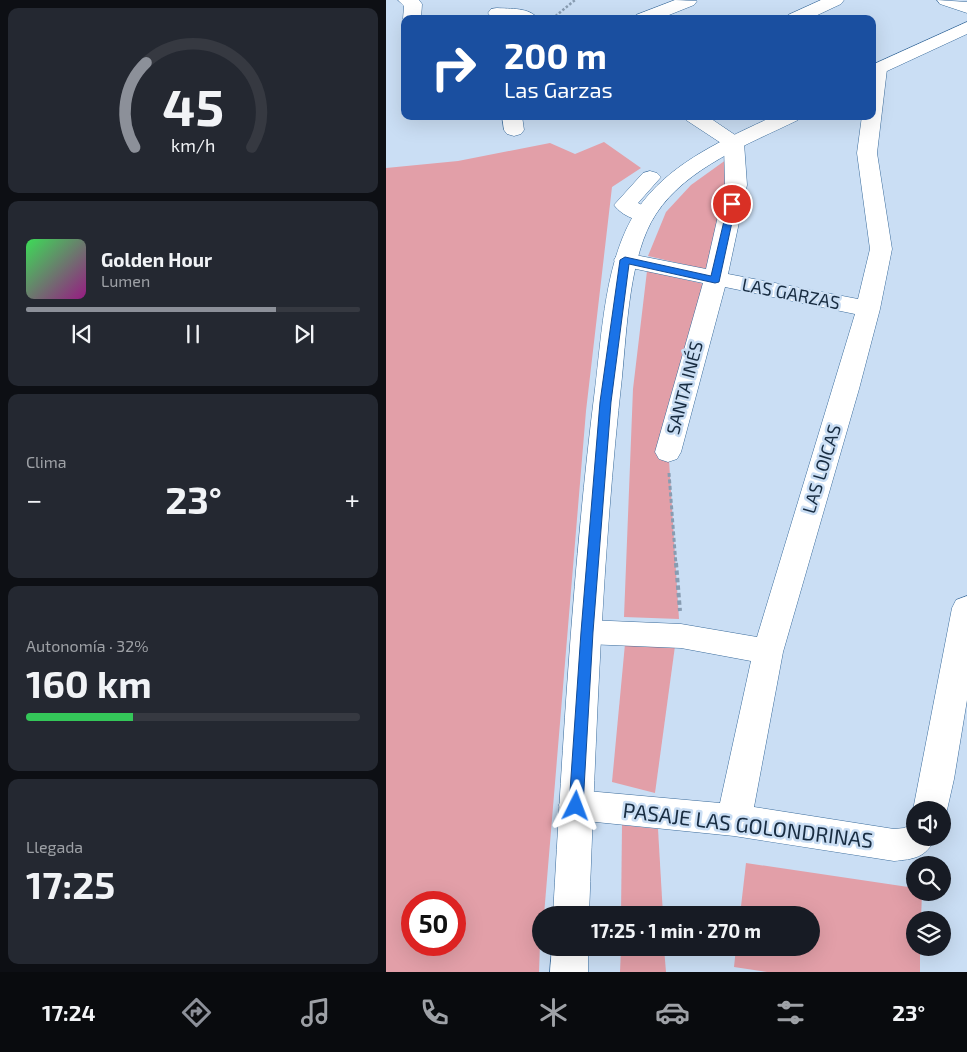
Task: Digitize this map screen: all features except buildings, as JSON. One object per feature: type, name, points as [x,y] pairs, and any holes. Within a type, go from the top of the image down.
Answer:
[{"type":"street","points":[[408,0],[413,4],[412,15]]},
{"type":"street","points":[[801,15],[828,0]]},
{"type":"street","points":[[946,0],[967,8]]},
{"type":"street","points":[[652,15],[688,1]]},
{"type":"street","points":[[497,13],[522,15]]},
{"type":"street","points":[[876,70],[967,27]]},
{"type":"street","points":[[699,120],[734,143]]},
{"type":"street","points":[[571,906],[587,632],[605,402],[625,260],[634,234],[644,215],[664,192],[688,172],[734,143],[783,120]]},
{"type":"street","name":"LAS LOICAS","points":[[734,820],[768,652],[868,308],[881,249],[867,153],[871,120]]},
{"type":"street","name":"SANTA INÉS","points":[[668,452],[715,280],[736,184],[734,143]]},
{"type":"street","points":[[644,215],[625,204],[650,177]]},
{"type":"street","name":"LAS GARZAS","points":[[625,260],[715,280],[868,308]]},
{"type":"street","points":[[932,801],[967,608]]},
{"type":"street","points":[[587,632],[681,636],[768,652]]},
{"type":"street","name":"PASAJE LAS GOLONDRINAS","points":[[576,806],[734,820],[894,844],[906,843]]},
{"type":"street","points":[[569,972],[570,956]]},
{"type":"path","points":[[557,15],[575,0]]},
{"type":"path","name":"SANTA INÉS","points":[[668,452],[681,636]]},
{"type":"shaded area","points":[[604,142],[641,168],[612,187],[586,411],[545,906],[532,906],[532,956],[540,956],[539,972],[386,972],[386,168],[458,161],[550,143],[575,154]]},
{"type":"shaded area","points":[[730,157],[729,186],[708,270],[648,256],[666,212],[691,185]]},
{"type":"shaded area","points":[[647,271],[713,286],[668,444],[679,619],[624,617],[633,389]]},
{"type":"shaded area","points":[[625,644],[675,646],[655,793],[612,782]]},
{"type":"shaded area","points":[[622,825],[658,829],[662,906],[621,906]]},
{"type":"shaded area","points":[[746,863],[906,887],[906,901],[922,901],[921,911],[906,911],[906,956],[920,956],[920,972],[767,972],[734,967],[735,956],[820,956],[820,906],[741,906]]},
{"type":"shaded area","points":[[621,956],[665,956],[666,972],[620,972]]},
{"type":"route","points":[[576,806],[605,402],[625,260],[715,280],[732,204]]}]
